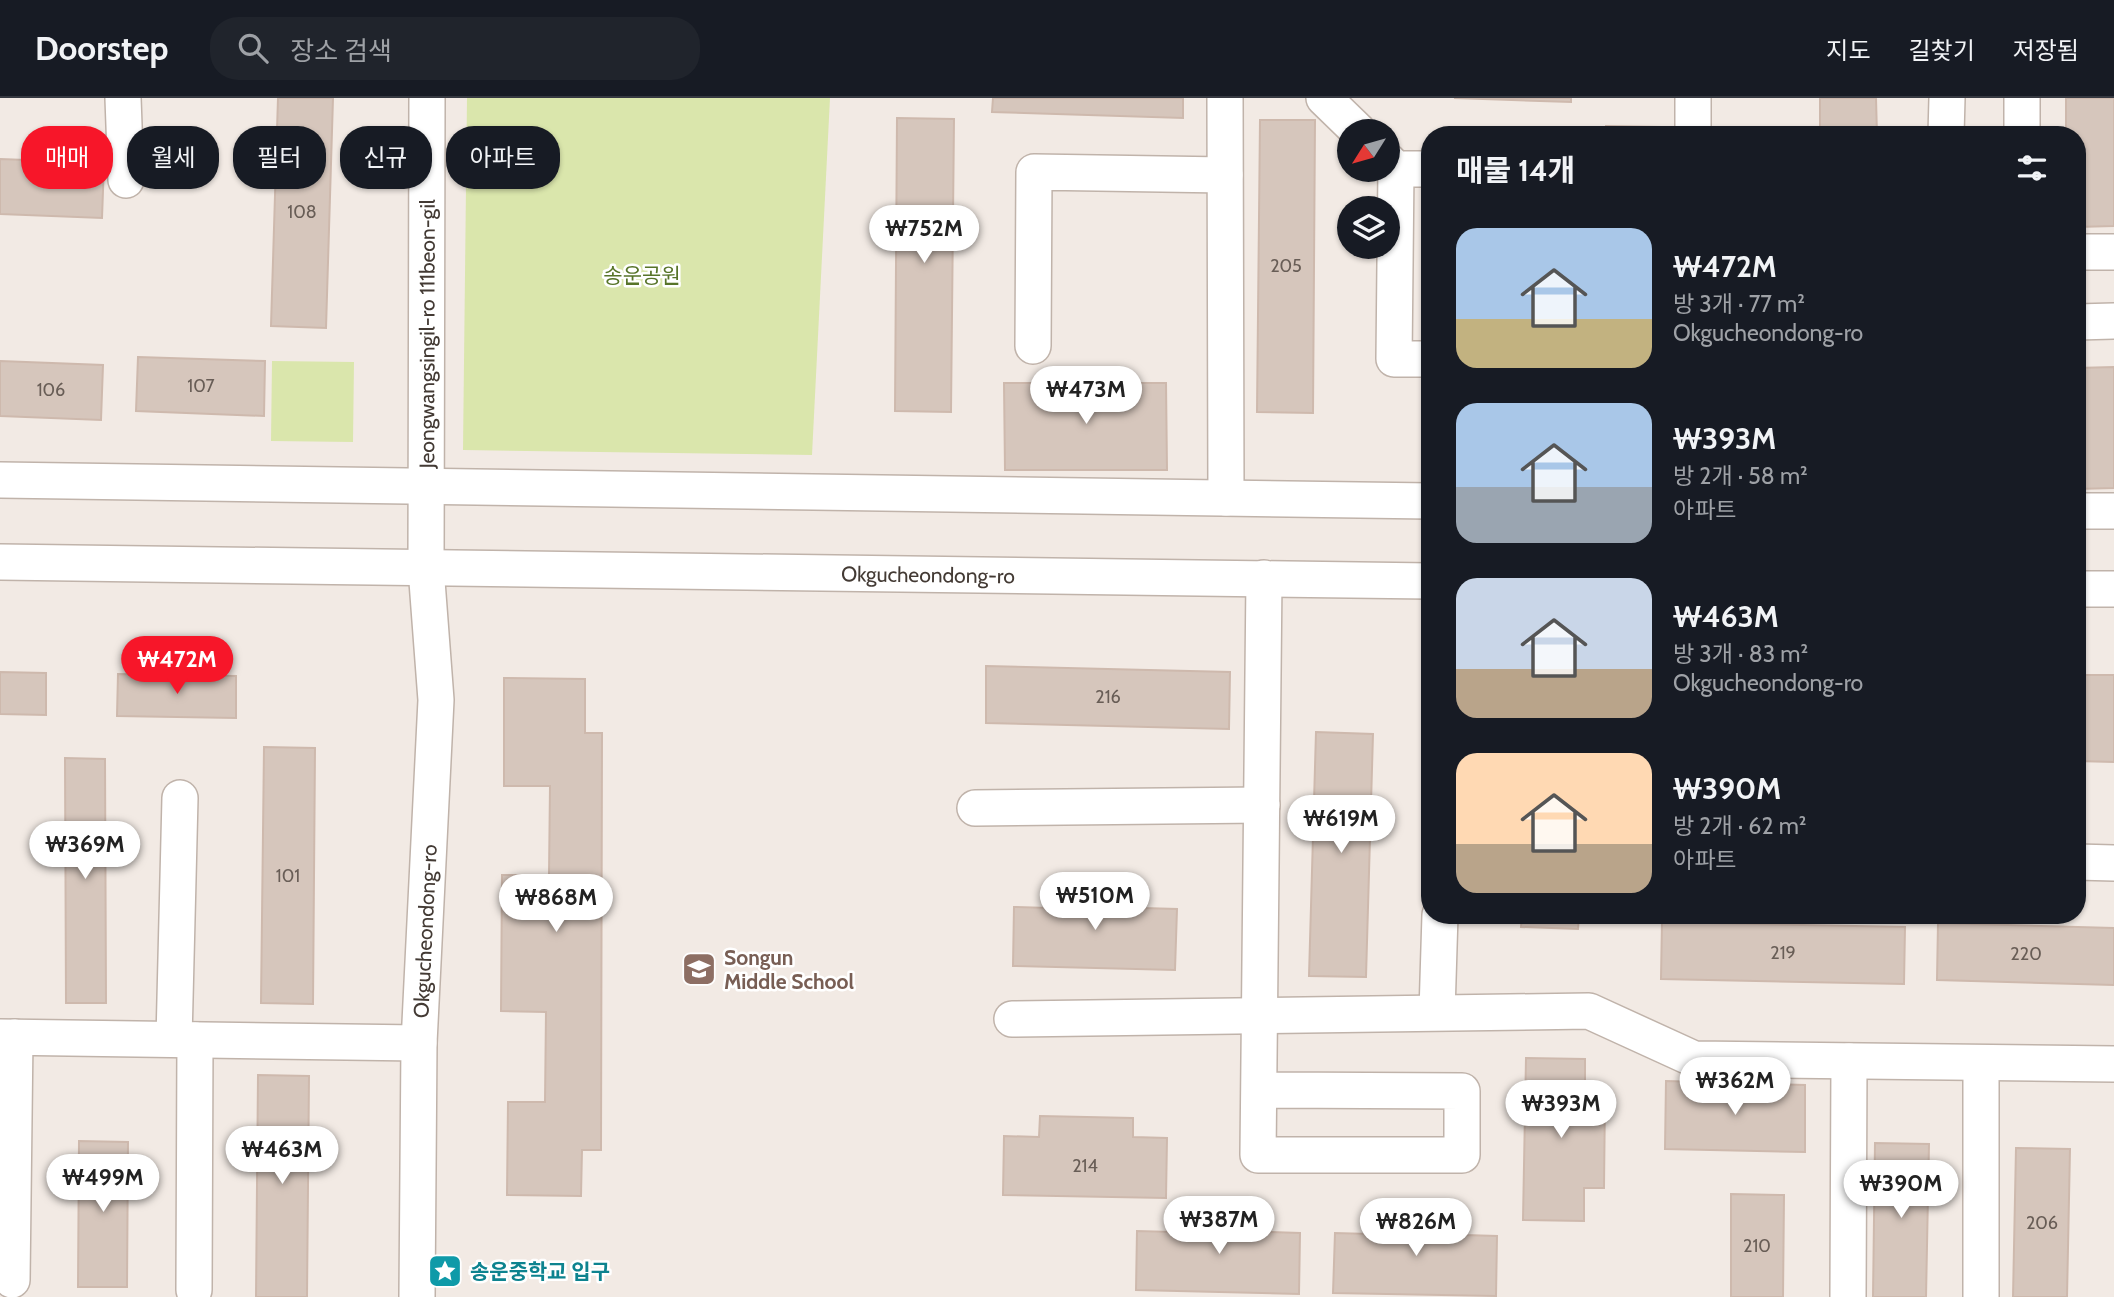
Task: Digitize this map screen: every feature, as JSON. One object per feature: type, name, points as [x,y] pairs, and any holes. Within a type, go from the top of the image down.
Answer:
[{"type":"street","points":[[123,98],[126,180]]},
{"type":"street","name":"Jeongwangsingil-ro 111beon-gil","points":[[427,98],[427,486]]},
{"type":"street","points":[[1225,98],[1226,498]]},
{"type":"street","points":[[1324,98],[1346,119]]},
{"type":"street","points":[[1693,98],[1693,126]]},
{"type":"street","points":[[1946,126],[1947,98]]},
{"type":"street","points":[[2022,98],[2022,126]]},
{"type":"street","points":[[1400,166],[1421,168]]},
{"type":"street","points":[[1032,346],[1034,172],[1225,175]]},
{"type":"street","points":[[1392,182],[1394,359],[1421,359]]},
{"type":"street","points":[[2086,253],[2114,252]]},
{"type":"street","points":[[2086,322],[2114,321]]},
{"type":"street","points":[[0,480],[1421,501]]},
{"type":"street","name":"Okgucheondong-ro","points":[[417,1297],[419,1043],[436,700],[426,568],[427,486]]},
{"type":"street","points":[[2086,511],[2114,511]]},
{"type":"street","name":"Okgucheondong-ro","points":[[0,562],[1421,581]]},
{"type":"street","points":[[1259,1090],[1462,1091],[1462,1155],[1258,1155],[1264,579]]},
{"type":"street","points":[[2086,589],[2114,589]]},
{"type":"street","points":[[180,798],[194,1290]]},
{"type":"street","points":[[975,808],[1262,805]]},
{"type":"street","points":[[2086,862],[2114,863]]},
{"type":"street","points":[[1437,1012],[1440,924]]},
{"type":"street","points":[[1012,1019],[1589,1011],[1694,1059],[2114,1064]]},
{"type":"street","points":[[12,1280],[8,1037],[419,1043]]},
{"type":"street","points":[[1848,1297],[1849,1061]]},
{"type":"street","points":[[1981,1063],[1981,1297]]},
{"type":"green space","name":"송운공원","points":[[467,98],[830,98],[812,455],[463,450],[466,189],[560,189],[560,126],[467,126]]},
{"type":"green space","points":[[272,361],[354,362],[353,442],[271,441]]},
{"type":"building","points":[[278,98],[333,98],[326,328],[271,326],[275,189],[326,189],[326,126],[277,126]]},
{"type":"building","points":[[993,98],[1183,98],[1183,118],[992,112]]},
{"type":"building","points":[[1454,98],[1571,98],[1571,102]]},
{"type":"building","points":[[1820,98],[1876,98],[1877,126],[1820,126]]},
{"type":"building","points":[[2066,98],[2114,98],[2114,226],[2086,227],[2086,126],[2066,126]]},
{"type":"building","points":[[897,118],[954,119],[951,412],[895,411]]},
{"type":"building","points":[[1260,120],[1315,120],[1313,413],[1257,412]]},
{"type":"building","points":[[0,159],[21,160],[21,189],[103,189],[102,218],[0,214]]},
{"type":"building","points":[[138,357],[265,361],[264,416],[136,411]]},
{"type":"building","points":[[0,361],[103,365],[101,420],[0,416]]},
{"type":"building","points":[[2114,367],[2114,488],[2086,489],[2086,368]]},
{"type":"building","points":[[1004,383],[1166,383],[1167,470],[1005,470]]},
{"type":"building","points":[[986,666],[1230,672],[1229,729],[986,723]]},
{"type":"building","points":[[0,672],[46,673],[46,715],[0,714]]},
{"type":"building","points":[[118,674],[236,676],[236,718],[117,716]]},
{"type":"building","points":[[2086,675],[2114,675],[2114,762],[2086,761]]},
{"type":"building","points":[[504,678],[585,679],[585,733],[602,733],[601,1150],[582,1150],[581,1196],[507,1195],[508,1102],[545,1102],[546,1012],[501,1011],[502,875],[549,875],[550,786],[504,786]]},
{"type":"building","points":[[1316,732],[1373,734],[1366,977],[1309,976]]},
{"type":"building","points":[[264,747],[315,748],[313,1004],[261,1003]]},
{"type":"building","points":[[65,758],[105,759],[106,1003],[66,1003]]},
{"type":"building","points":[[1050,887],[1143,889],[1142,908],[1177,909],[1175,970],[1013,966],[1014,907],[1049,908]]},
{"type":"building","points":[[1521,924],[1578,924],[1578,929],[1521,927]]},
{"type":"building","points":[[1662,924],[1905,927],[1904,984],[1661,979]]},
{"type":"building","points":[[1938,924],[2114,928],[2114,985],[1937,980]]},
{"type":"building","points":[[1526,1058],[1585,1059],[1585,1095],[1605,1095],[1604,1188],[1584,1188],[1584,1221],[1523,1220]]},
{"type":"building","points":[[258,1075],[309,1076],[307,1297],[256,1297]]},
{"type":"building","points":[[1666,1081],[1805,1085],[1805,1152],[1665,1149]]},
{"type":"building","points":[[1040,1116],[1133,1118],[1133,1137],[1167,1138],[1166,1198],[1003,1195],[1004,1136],[1039,1137]]},
{"type":"building","points":[[79,1141],[128,1142],[127,1287],[78,1287]]},
{"type":"building","points":[[1875,1143],[1929,1144],[1926,1297],[1873,1297]]},
{"type":"building","points":[[2016,1148],[2070,1149],[2067,1297],[2013,1297]]},
{"type":"building","points":[[1731,1194],[1784,1195],[1783,1297],[1731,1297]]},
{"type":"building","points":[[1173,1211],[1267,1213],[1266,1232],[1300,1233],[1299,1294],[1136,1290],[1137,1231],[1173,1232]]},
{"type":"building","points":[[1371,1213],[1464,1216],[1464,1235],[1497,1236],[1496,1296],[1333,1293],[1335,1233],[1370,1234]]},
{"type":"place","name":"Songun Middle School","points":[[699,969]]},
{"type":"place","name":"송운중학교 입구","points":[[445,1271]]}]
